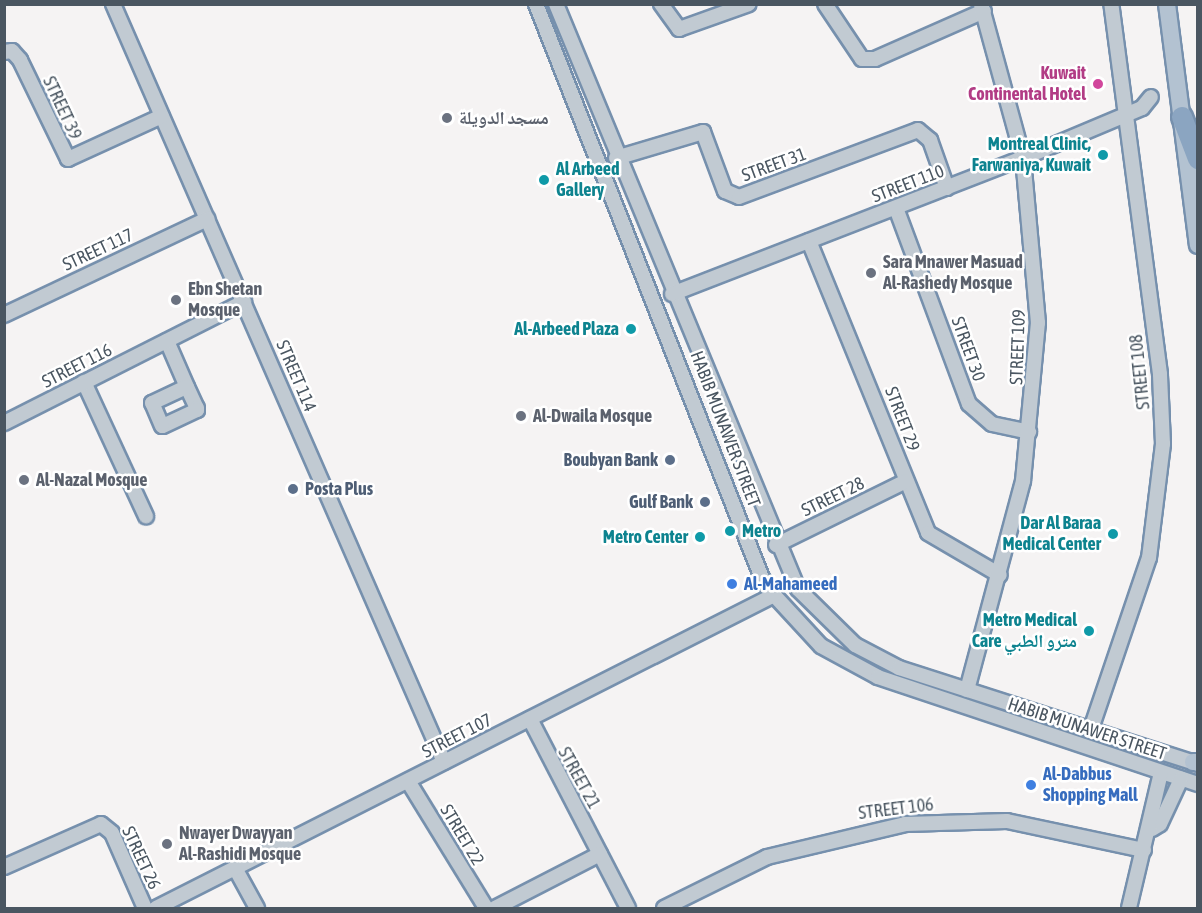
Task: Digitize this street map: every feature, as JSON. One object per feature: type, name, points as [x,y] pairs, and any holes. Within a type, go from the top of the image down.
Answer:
[{"type":"highway","points":[[1182,117],[1197,159]]},
{"type":"main road","points":[[1167,4],[1197,245]]},
{"type":"street","name":"STREET 114","points":[[113,4],[444,762]]},
{"type":"street","name":"HABIB MUNAWER STREET","points":[[536,4],[737,511],[774,595],[822,646],[844,660],[919,694],[1197,784]]},
{"type":"street","name":"HABIB MUNAWER STREET","points":[[556,4],[672,294],[776,545],[798,589],[855,645],[899,668],[1196,763]]},
{"type":"street","points":[[661,4],[668,20],[685,29],[750,4]]},
{"type":"street","points":[[825,4],[862,59],[875,58],[982,8]]},
{"type":"street","name":"STREET 108","points":[[1091,729],[1149,558],[1162,468],[1160,375],[1111,4]]},
{"type":"street","name":"STREET 109","points":[[967,690],[1000,575],[1029,432],[1038,322],[1023,158],[982,8]]},
{"type":"street","points":[[550,41],[561,40],[565,28]]},
{"type":"street","name":"STREET 39","points":[[4,52],[12,51],[20,60],[68,159],[162,116]]},
{"type":"street","name":"STREET 110","points":[[672,294],[1023,158],[1125,114],[1150,97]]},
{"type":"street","name":"STREET 31","points":[[616,158],[703,132],[725,191],[740,197],[918,130],[930,140],[947,188]]},
{"type":"street","name":"STREET 30","points":[[896,208],[969,404],[992,424],[1029,432]]},
{"type":"street","name":"STREET 117","points":[[4,315],[207,219]]},
{"type":"street","name":"STREET 29","points":[[809,241],[906,481],[933,540],[1000,575]]},
{"type":"street","points":[[636,253],[644,244],[654,248]]},
{"type":"street","name":"STREET 116","points":[[4,423],[244,302]]},
{"type":"street","points":[[166,341],[187,387]]},
{"type":"street","points":[[84,382],[146,516]]},
{"type":"street","points":[[728,487],[737,490],[749,477]]},
{"type":"street","name":"STREET 28","points":[[776,545],[906,481]]},
{"type":"street","points":[[737,511],[746,501],[759,502]]},
{"type":"street","name":"STREET 107","points":[[156,909],[774,595]]},
{"type":"street","points":[[1011,723],[1021,716],[1018,705]]},
{"type":"street","points":[[1033,730],[1031,720],[1038,712]]},
{"type":"street","name":"STREET 21","points":[[530,718],[628,909]]},
{"type":"street","points":[[1152,829],[1149,821],[1161,772]]},
{"type":"street","points":[[1129,909],[1144,850],[1152,829],[1160,824],[1181,779]]},
{"type":"street","name":"STREET 22","points":[[408,780],[486,909]]},
{"type":"street","name":"STREET 106","points":[[664,909],[767,857],[905,824],[1007,821],[1144,850]]},
{"type":"street","name":"STREET 26","points":[[4,867],[101,824],[112,833],[145,909]]},
{"type":"street","points":[[495,909],[600,854]]},
{"type":"street","points":[[235,868],[257,909]]},
{"type":"place","name":"Kuwait Continental Hotel","points":[[1098,84]]},
{"type":"place","name":"مسجد الدويلة","points":[[447,118]]},
{"type":"place","name":"Montreal Clinic, Farwaniya, Kuwait","points":[[1103,155]]},
{"type":"place","name":"Al Arbeed Gallery","points":[[544,180]]},
{"type":"place","name":"Sara Mnawer Masuad Al-Rashedy Mosque","points":[[871,273]]},
{"type":"place","name":"Ebn Shetan Mosque","points":[[176,300]]},
{"type":"place","name":"Al-Arbeed Plaza","points":[[631,329]]},
{"type":"place","name":"Al-Dwaila Mosque","points":[[521,416]]},
{"type":"place","name":"Boubyan Bank","points":[[670,460]]},
{"type":"place","name":"Al-Nazal Mosque","points":[[24,480]]},
{"type":"place","name":"Posta Plus","points":[[293,489]]},
{"type":"place","name":"Gulf Bank","points":[[705,502]]},
{"type":"place","name":"Metro","points":[[730,531]]},
{"type":"place","name":"Dar Al Baraa Medical Center","points":[[1113,534]]},
{"type":"place","name":"Metro Center","points":[[700,537]]},
{"type":"place","name":"Al-Mahameed","points":[[732,584]]},
{"type":"place","name":"Metro Medical Care مترو الطبي","points":[[1089,631]]},
{"type":"place","name":"Al-Dabbus Shopping Mall","points":[[1031,785]]},
{"type":"place","name":"Nwayer Dwayyan Al-Rashidi Mosque","points":[[167,844]]}]
